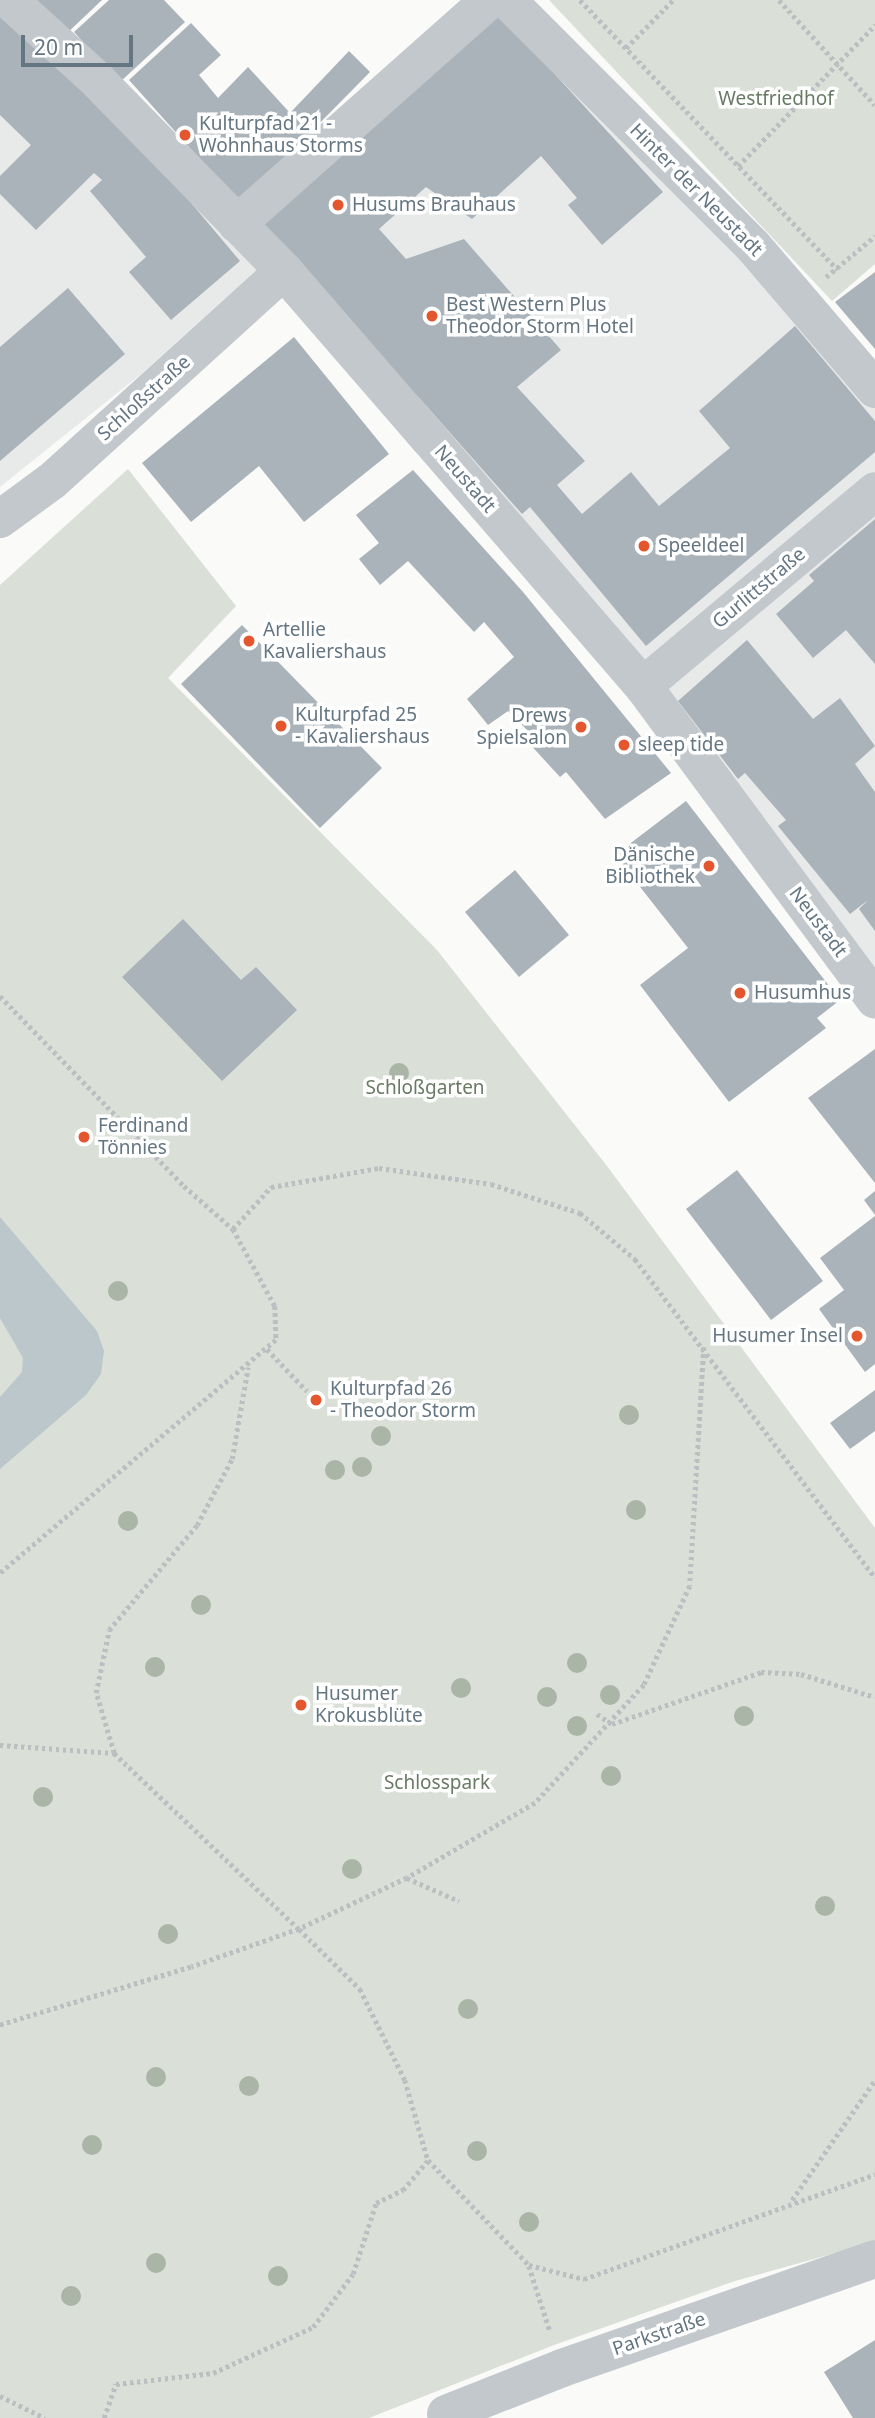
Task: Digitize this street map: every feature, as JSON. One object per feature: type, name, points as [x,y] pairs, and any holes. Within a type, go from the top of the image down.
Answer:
[{"type":"street","name":"Neustadt","points":[[9,0],[96,79],[284,271],[643,686],[875,999]]},
{"type":"street","points":[[237,224],[489,0]]},
{"type":"street","name":"Hinter der Neustadt","points":[[506,0],[753,246],[875,389]]},
{"type":"street","name":"Schloßstraße","points":[[0,519],[52,481],[284,271]]},
{"type":"street","name":"Gurlittstraße","points":[[643,686],[875,491]]},
{"type":"street","name":"Parkstraße","points":[[446,2414],[562,2368],[875,2259]]},
{"type":"path","points":[[580,0],[838,270],[875,236]]},
{"type":"path","points":[[626,48],[673,0]]},
{"type":"path","points":[[779,0],[875,105]]},
{"type":"path","points":[[738,166],[875,25]]},
{"type":"path","points":[[0,996],[184,1186],[233,1229],[275,1306],[276,1340],[248,1367],[0,1573]]},
{"type":"path","points":[[233,1229],[271,1187],[379,1168],[491,1184],[580,1213],[635,1259],[704,1347],[875,1578]]},
{"type":"path","points":[[0,2025],[191,1967],[299,1929],[407,1878],[535,1802],[612,1724],[644,1685],[690,1586],[704,1347]]},
{"type":"path","points":[[267,1349],[307,1391]]},
{"type":"path","points":[[248,1367],[232,1459],[197,1525],[109,1630],[96,1693],[114,1753],[360,1989],[405,2080],[428,2160],[529,2265],[562,2368]]},
{"type":"path","points":[[612,1724],[761,1672],[801,1674],[875,1697]]},
{"type":"path","points":[[597,1714],[612,1724]]},
{"type":"path","points":[[0,1745],[114,1753]]},
{"type":"path","points":[[407,1878],[459,1901]]},
{"type":"path","points":[[791,2202],[875,2080]]},
{"type":"path","points":[[104,2418],[117,2384],[213,2373],[313,2327],[353,2274],[376,2203],[403,2190],[428,2160]]},
{"type":"path","points":[[529,2265],[584,2279],[791,2202],[875,2174]]},
{"type":"path","points":[[0,2396],[45,2418]]},
{"type":"shaded area","points":[[497,0],[875,398],[875,477],[644,674],[245,223]]},
{"type":"shaded area","points":[[0,6],[263,264],[141,374],[0,487]]},
{"type":"shaded area","points":[[875,501],[875,985],[658,688]]},
{"type":"shaded area","points":[[0,1217],[97,1331],[104,1351],[101,1374],[86,1395],[0,1469],[0,1397],[22,1372],[23,1358],[0,1318]]},
{"type":"green space","name":"Westfriedhof","points":[[549,0],[875,0],[875,264],[832,301]]},
{"type":"green space","name":"Schlosspark","points":[[128,469],[236,606],[168,678],[437,950],[607,1166],[875,1528],[875,2242],[735,2281],[554,2345],[369,2418],[0,2418],[0,585]]},
{"type":"building","points":[[30,0],[102,0],[64,36]]},
{"type":"building","points":[[109,0],[164,0],[185,22],[120,82],[74,32]]},
{"type":"building","points":[[0,5],[171,179],[240,261],[171,320],[129,272],[146,257],[90,191],[102,180],[94,173],[36,230],[0,194],[0,176],[31,145],[0,115]]},
{"type":"building","points":[[495,9],[663,192],[602,245],[568,205],[577,198],[541,156],[472,219],[426,187],[379,229],[406,259],[464,239],[561,350],[517,387],[585,461],[557,485],[582,514],[631,472],[659,506],[730,448],[699,411],[795,326],[875,421],[875,452],[646,646],[530,507],[522,514],[421,400],[250,224]]},
{"type":"building","points":[[191,23],[221,55],[199,75],[218,98],[248,67],[290,113],[349,51],[370,72],[240,204],[129,80]]},
{"type":"building","points":[[875,272],[875,349],[835,302]]},
{"type":"building","points":[[68,288],[125,354],[0,461],[0,347]]},
{"type":"building","points":[[294,337],[389,454],[304,522],[259,466],[191,522],[142,463]]},
{"type":"building","points":[[413,470],[523,592],[671,773],[605,819],[566,772],[560,777],[527,741],[533,736],[508,711],[488,725],[467,699],[514,657],[484,622],[474,632],[408,561],[380,585],[359,559],[379,543],[356,515]]},
{"type":"building","points":[[875,519],[875,664],[846,630],[813,658],[776,614],[814,581],[809,575]]},
{"type":"building","name":"Kulturpfad 25 - Kavaliershaus","points":[[242,625],[382,768],[320,828],[181,684]]},
{"type":"building","points":[[747,640],[813,719],[840,698],[875,746],[855,764],[875,792],[875,931],[859,909],[868,900],[850,914],[778,826],[786,820],[745,773],[738,779],[678,701]]},
{"type":"building","name":"Husumhus","points":[[686,801],[840,1000],[817,1018],[826,1028],[729,1102],[640,985],[688,948],[615,855]]},
{"type":"building","points":[[515,870],[569,935],[519,977],[465,912]]},
{"type":"building","points":[[183,919],[241,980],[256,967],[297,1010],[222,1081],[122,977]]},
{"type":"building","points":[[875,1049],[875,1183],[808,1098]]},
{"type":"building","points":[[737,1170],[823,1281],[771,1320],[686,1209]]},
{"type":"building","points":[[875,1191],[875,1215],[864,1200]]},
{"type":"building","points":[[875,1216],[875,1364],[865,1372],[819,1309],[844,1290],[820,1258]]},
{"type":"building","points":[[875,1390],[875,1431],[850,1449],[830,1423]]},
{"type":"building","points":[[875,2340],[875,2418],[853,2418],[824,2372]]},
{"type":"place","name":"Kulturpfad 21 - Wohnhaus Storms","points":[[185,135]]},
{"type":"place","name":"Husums Brauhaus","points":[[338,205]]},
{"type":"place","name":"Best Western Plus Theodor Storm Hotel","points":[[432,316]]},
{"type":"place","name":"Speeldeel","points":[[644,546]]},
{"type":"place","name":"Artellie Kavaliershaus","points":[[249,641]]},
{"type":"place","name":"Kulturpfad 25 - Kavaliershaus","points":[[281,726]]},
{"type":"place","name":"Drews Spielsalon","points":[[581,727]]},
{"type":"place","name":"sleep tide","points":[[624,745]]},
{"type":"place","name":"Dänische Bibliothek","points":[[709,866]]},
{"type":"place","name":"Husumhus","points":[[740,993]]},
{"type":"place","name":"Ferdinand Tönnies","points":[[84,1137]]},
{"type":"place","name":"Husumer Insel","points":[[857,1336]]},
{"type":"place","name":"Kulturpfad 26 - Theodor Storm","points":[[316,1400]]},
{"type":"place","name":"Husumer Krokusblüte","points":[[301,1705]]},
{"type":"park label","name":"Schloßgarten","points":[[425,1088]]}]
